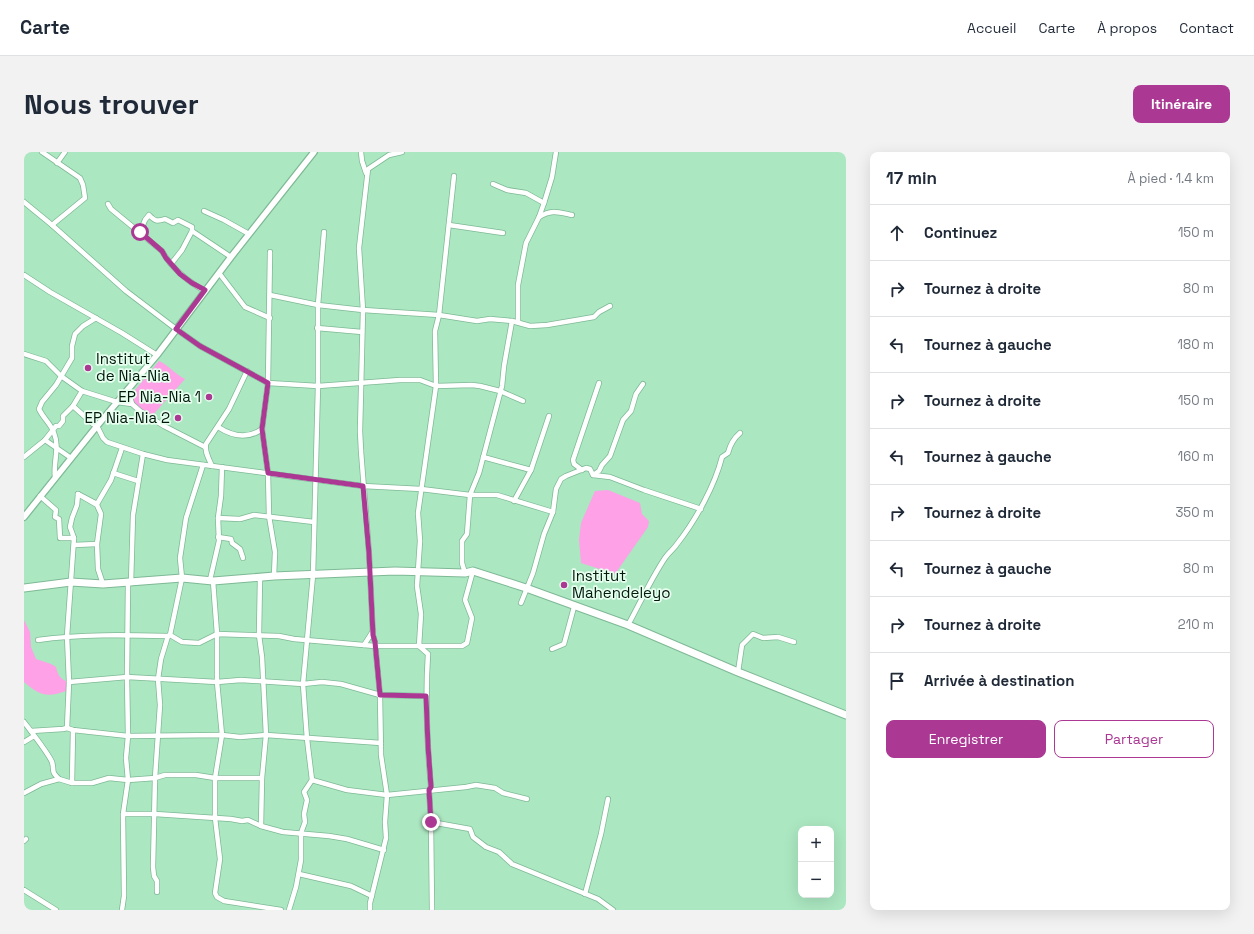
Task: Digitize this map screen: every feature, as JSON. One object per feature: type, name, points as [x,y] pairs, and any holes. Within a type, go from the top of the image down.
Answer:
[{"type":"highway","points":[[24,588],[70,582],[103,584],[182,578],[211,580],[274,576],[418,572],[465,574],[473,571],[526,588],[574,607],[628,625],[738,672],[846,715]]},
{"type":"main road","points":[[24,517],[97,426],[157,355],[205,290],[314,152]]},
{"type":"street","points":[[42,152],[80,178],[83,185],[85,198],[52,225]]},
{"type":"street","points":[[57,163],[65,152]]},
{"type":"street","points":[[361,152],[366,173],[359,248],[363,310],[360,431],[369,553],[369,573],[380,695],[381,755],[387,795],[385,822],[386,838],[370,903],[370,910]]},
{"type":"street","points":[[366,173],[368,169],[382,159],[402,152]]},
{"type":"street","points":[[518,322],[518,285],[526,243],[544,203],[552,177],[556,152]]},
{"type":"street","points":[[419,646],[421,614],[417,586],[420,541],[418,513],[436,386],[435,331],[439,315],[454,176]]},
{"type":"street","points":[[493,184],[507,190],[526,194],[544,203]]},
{"type":"street","points":[[24,202],[126,291],[176,329],[200,346],[268,383],[318,386],[361,382],[420,380],[436,386],[472,385],[500,392],[523,401]]},
{"type":"street","points":[[108,204],[116,213],[162,251],[171,264],[185,278],[205,290]]},
{"type":"street","points":[[539,217],[553,211],[572,215]]},
{"type":"street","points":[[204,212],[224,220],[249,234]]},
{"type":"street","points":[[140,232],[149,215],[154,221],[158,222],[165,219],[173,223],[178,220],[192,227],[192,231],[231,257]]},
{"type":"street","points":[[449,225],[502,233]]},
{"type":"street","points":[[171,264],[182,250],[192,231]]},
{"type":"street","points":[[289,910],[299,874],[301,833],[305,822],[304,814],[306,800],[304,792],[312,780],[307,739],[304,684],[313,576],[318,386],[317,328],[324,232]]},
{"type":"street","points":[[270,252],[268,383],[262,429],[268,473],[269,516],[275,552],[274,576]]},
{"type":"street","points":[[219,272],[245,307],[255,313],[270,318]]},
{"type":"street","points":[[24,275],[157,355]]},
{"type":"street","points":[[270,295],[318,305],[363,310],[439,315],[477,321],[490,319],[512,321],[530,326],[560,324],[588,317],[594,317],[599,312],[610,306]]},
{"type":"street","points":[[56,477],[55,466],[57,449],[53,430],[39,409],[42,402],[56,385],[72,358],[72,346],[75,334],[83,326],[96,318]]},
{"type":"street","points":[[465,574],[462,563],[462,541],[467,534],[470,495],[479,473],[500,392],[512,321]]},
{"type":"street","points":[[317,328],[362,332]]},
{"type":"street","points":[[24,354],[46,361],[61,376],[82,391],[118,402],[132,404],[149,417],[205,448],[212,466]]},
{"type":"street","points":[[205,448],[229,409],[247,371]]},
{"type":"street","points":[[582,470],[574,464],[573,460],[599,383]]},
{"type":"street","points":[[593,475],[599,471],[610,456],[623,420],[631,411],[636,394],[643,384]]},
{"type":"street","points":[[128,389],[132,404]]},
{"type":"street","points":[[24,458],[45,440],[56,426],[59,426],[63,421],[63,416],[73,406],[82,391]]},
{"type":"street","points":[[73,406],[97,426],[103,438],[107,442],[122,448],[167,460],[363,486],[470,495],[497,495],[553,512]]},
{"type":"street","points":[[514,501],[531,470],[549,416]]},
{"type":"street","points":[[218,427],[230,435],[238,436],[258,432],[262,429]]},
{"type":"street","points":[[628,625],[667,555],[678,544],[701,509],[718,473],[722,457],[728,454],[735,438],[740,433]]},
{"type":"street","points":[[45,440],[71,458]]},
{"type":"street","points":[[78,494],[97,504],[113,473],[122,448]]},
{"type":"street","points":[[122,910],[124,896],[123,814],[128,780],[126,758],[128,736],[127,635],[129,583],[133,515],[144,454]]},
{"type":"street","points":[[483,457],[531,470]]},
{"type":"street","points":[[157,892],[157,881],[154,876],[153,867],[160,705],[158,679],[182,578],[180,558],[186,518],[203,465]]},
{"type":"street","points":[[222,467],[217,554],[211,580],[218,634],[217,682],[222,735],[215,778],[215,818],[220,859],[215,893],[217,897],[224,901],[281,910]]},
{"type":"street","points":[[521,603],[533,573],[544,534],[553,512],[556,489],[561,479],[590,468],[593,475]]},
{"type":"street","points":[[113,473],[138,481]]},
{"type":"street","points":[[593,475],[610,477],[701,509]]},
{"type":"street","points":[[67,728],[69,682],[67,636],[74,545],[74,538],[70,527],[77,505],[78,494]]},
{"type":"street","points":[[78,494],[97,505],[101,514],[96,544],[98,569],[103,584]]},
{"type":"street","points":[[40,496],[56,510],[55,516],[59,520],[60,538],[74,538]]},
{"type":"street","points":[[218,518],[240,519],[250,516],[269,516],[314,522]]},
{"type":"street","points":[[218,537],[231,539],[232,543],[240,550],[244,558]]},
{"type":"street","points":[[74,545],[96,544]]},
{"type":"street","points":[[38,640],[67,636],[127,635],[169,636],[182,642],[199,643],[218,634],[259,635],[375,646],[462,646],[467,643],[472,618],[466,600],[473,571]]},
{"type":"street","points":[[260,578],[259,635],[264,682],[266,735],[262,778],[261,826]]},
{"type":"street","points":[[552,649],[564,644],[574,607]]},
{"type":"street","points":[[364,645],[374,630]]},
{"type":"street","points":[[738,672],[742,646],[753,634],[763,638],[778,637],[794,642]]},
{"type":"street","points":[[419,646],[428,654],[426,696],[431,787],[429,790],[432,910]]},
{"type":"street","points":[[69,682],[127,677],[217,682],[242,680],[304,684],[322,682],[340,684],[380,695],[426,696]]},
{"type":"street","points":[[24,722],[52,762],[53,772],[59,779],[72,783],[92,783],[108,778],[128,780],[156,778],[165,775],[196,775],[215,778],[262,778]]},
{"type":"street","points":[[31,731],[67,728],[72,730],[128,736],[222,735],[240,737],[266,735],[381,743]]},
{"type":"street","points":[[72,730],[72,783]]},
{"type":"street","points":[[24,742],[34,736]]},
{"type":"street","points":[[24,793],[41,784],[59,779]]},
{"type":"street","points":[[312,780],[347,790],[387,795],[476,785],[495,788],[503,793],[527,799]]},
{"type":"street","points":[[585,894],[601,834],[608,799]]},
{"type":"street","points":[[123,814],[155,814],[242,821],[248,820],[261,826],[279,831],[347,839],[384,850]]},
{"type":"street","points":[[431,822],[470,829],[473,837],[486,847],[499,852],[512,864],[603,902],[614,910]]},
{"type":"street","points":[[299,874],[351,886],[372,896]]},
{"type":"street","points":[[24,890],[56,910]]},
{"type":"shaded area","points":[[159,361],[185,379],[151,417],[133,404],[131,395]]},
{"type":"shaded area","points":[[608,490],[640,503],[642,514],[649,521],[648,527],[615,574],[581,563],[579,540],[581,523],[595,491]]},
{"type":"shaded area","points":[[24,620],[30,632],[31,647],[36,659],[56,667],[63,680],[68,682],[66,691],[48,695],[34,690],[24,682]]},
{"type":"place","name":"Institut de Nia-Nia","points":[[88,368]]},
{"type":"place","name":"EP Nia-Nia 1","points":[[209,397]]},
{"type":"place","name":"EP Nia-Nia 2","points":[[178,418]]},
{"type":"place","name":"Institut Mahendeleyo","points":[[564,585]]},
{"type":"route","points":[[140,232],[162,251],[180,274],[205,290],[176,329],[225,361],[268,383],[262,429],[268,473],[363,486],[369,553],[369,573],[374,630],[373,635],[380,695],[426,696],[431,787],[429,790],[431,822]]}]
